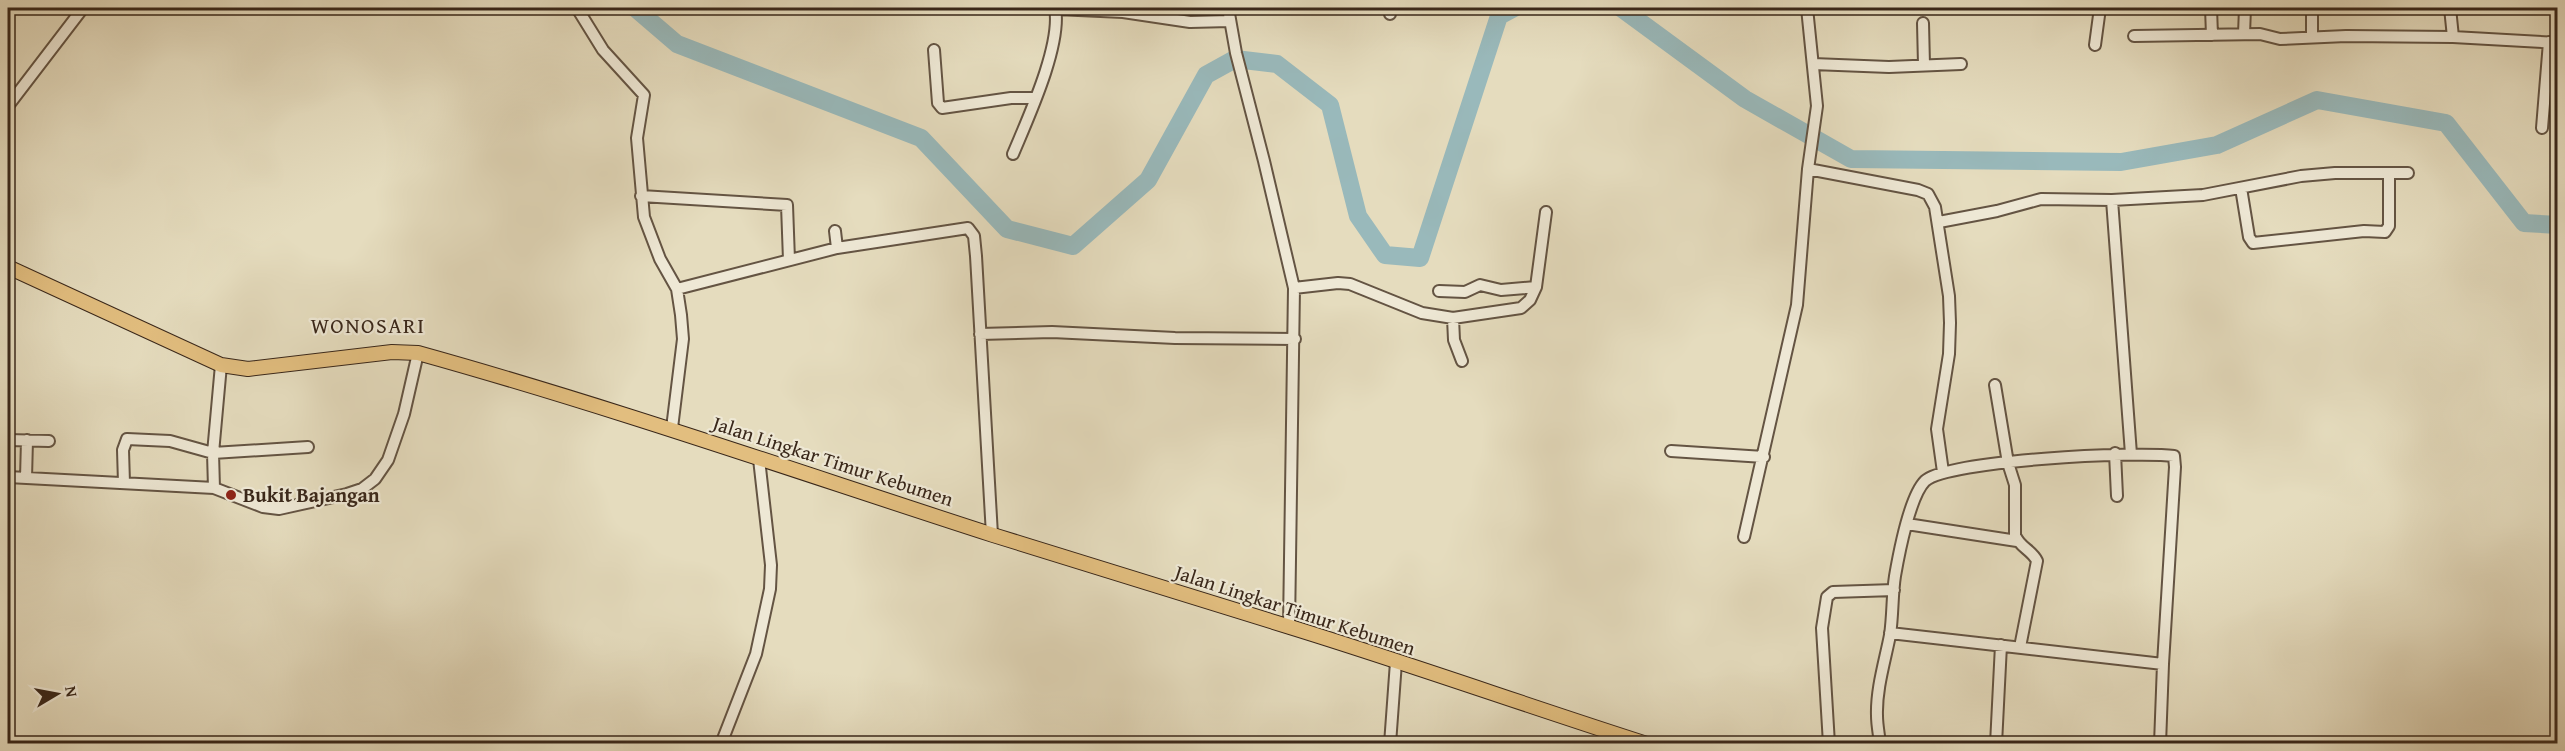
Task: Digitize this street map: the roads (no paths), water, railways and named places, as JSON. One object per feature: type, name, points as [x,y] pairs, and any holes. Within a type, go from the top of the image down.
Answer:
[{"type":"main road","name":"Jalan Lingkar Timur Kebumen","points":[[8,267],[221,365],[248,369],[392,352],[418,352],[634,420],[672,428],[759,459],[992,535],[1289,627],[1647,744]]},
{"type":"street","points":[[8,106],[83,8]]},
{"type":"street","points":[[577,8],[603,50],[644,95],[637,138],[644,217],[651,239],[677,289],[682,339],[672,428]]},
{"type":"street","points":[[1013,154],[1036,98],[1052,45],[1056,8],[1123,12],[1190,22],[1230,21]]},
{"type":"street","points":[[1228,8],[1236,53],[1294,288],[1289,627]]},
{"type":"street","points":[[1744,537],[1797,305],[1809,166],[1817,106],[1807,8]]},
{"type":"street","points":[[2095,45],[2100,8]]},
{"type":"street","points":[[2211,8],[2212,35]]},
{"type":"street","points":[[2244,34],[2245,8]]},
{"type":"street","points":[[2312,8],[2312,36]]},
{"type":"street","points":[[2450,8],[2453,38]]},
{"type":"street","points":[[1923,23],[1924,65]]},
{"type":"street","points":[[2134,36],[2261,34],[2279,39],[2312,36],[2553,42],[2542,128]]},
{"type":"street","points":[[934,50],[938,103],[942,108],[1011,98],[1036,98]]},
{"type":"street","points":[[1813,64],[1889,67],[1961,64]]},
{"type":"street","points":[[1809,166],[1918,190],[1928,194],[1932,200],[1939,222],[1949,296],[1949,354],[1936,429],[1943,472]]},
{"type":"street","points":[[1939,222],[1997,211],[2037,199],[2112,200],[2203,195],[2271,181],[2335,173],[2409,173]]},
{"type":"street","points":[[2241,188],[2248,237],[2253,243],[2364,231],[2385,232],[2389,226],[2389,173]]},
{"type":"street","points":[[641,196],[788,205],[789,260]]},
{"type":"street","points":[[2112,200],[2131,454]]},
{"type":"street","points":[[1294,288],[1338,283],[1350,284],[1422,313],[1453,318],[1521,308],[1530,300],[1536,287],[1546,212]]},
{"type":"street","points":[[677,289],[837,248],[968,228],[974,237],[992,535]]},
{"type":"street","points":[[835,231],[837,248]]},
{"type":"street","points":[[1439,291],[1465,292],[1480,285],[1501,290],[1536,287]]},
{"type":"street","points":[[1453,318],[1454,340],[1462,361]]},
{"type":"street","points":[[980,334],[1052,332],[1175,338],[1295,339]]},
{"type":"street","points":[[8,477],[214,488],[262,507],[279,509],[362,489],[381,471],[396,444],[418,352]]},
{"type":"street","points":[[214,488],[213,453],[221,365]]},
{"type":"street","points":[[1995,385],[2008,463],[2016,495],[2015,535],[2017,541]]},
{"type":"street","points":[[124,483],[123,450],[127,439],[170,441],[213,453],[308,447]]},
{"type":"street","points":[[8,440],[49,441]]},
{"type":"street","points":[[26,478],[27,440]]},
{"type":"street","points":[[1671,451],[1764,457]]},
{"type":"street","points":[[2115,453],[2117,495]]},
{"type":"street","points":[[1880,744],[1877,708],[1890,633],[1894,590],[1907,524],[1919,489],[1927,480],[1943,472],[2008,463],[2115,453],[2174,456],[2172,541],[2160,744]]},
{"type":"street","points":[[721,744],[723,733],[730,724],[756,654],[770,589],[771,565],[759,459]]},
{"type":"street","points":[[1907,524],[2017,541],[2032,553],[2037,561],[2020,647]]},
{"type":"street","points":[[1829,744],[1822,628],[1827,597],[1833,592],[1894,590]]},
{"type":"street","points":[[1890,633],[2163,664]]},
{"type":"street","points":[[1995,744],[2001,645]]},
{"type":"street","points":[[1390,744],[1396,662]]},
{"type":"waterway","points":[[635,8],[677,44],[921,138],[1007,229],[1073,246],[1148,180],[1206,75],[1235,59],[1277,64],[1330,105],[1358,216],[1385,255],[1420,258],[1499,16],[1514,8]]},
{"type":"waterway","points":[[1621,8],[1745,99],[1851,159],[2121,162],[2217,145],[2317,100],[2446,123],[2524,223],[2558,225]]},
{"type":"place","name":"Bukit Bajangan","points":[[231,495]]},
{"type":"district","name":"WONOSARI","points":[[368,325]]}]
